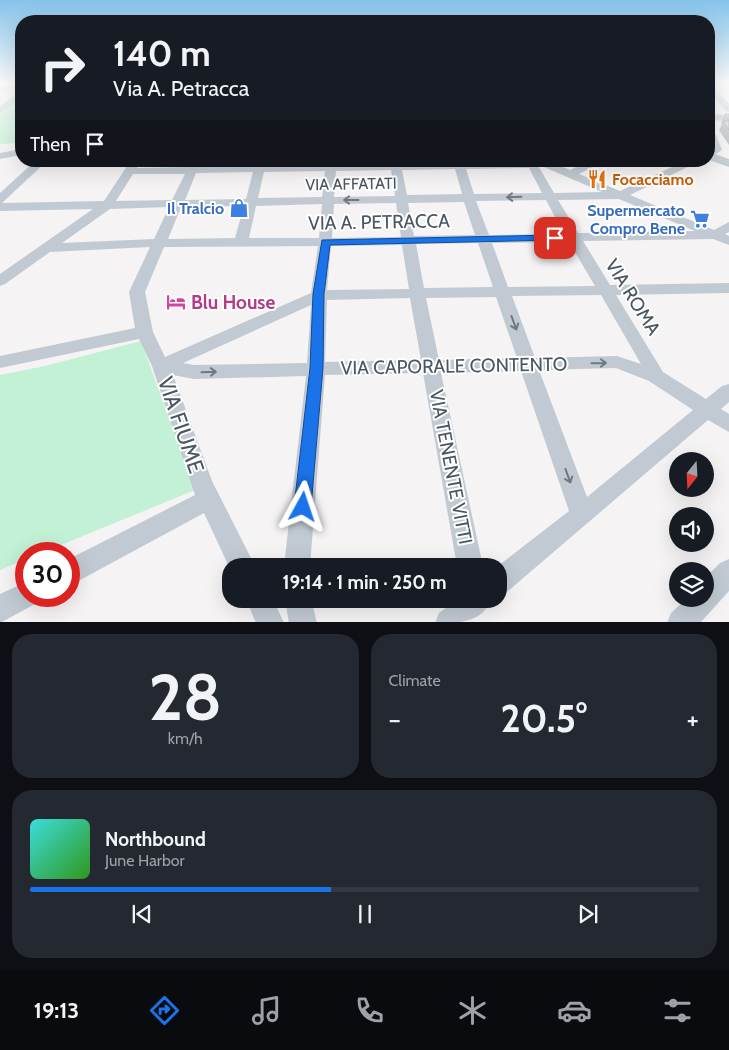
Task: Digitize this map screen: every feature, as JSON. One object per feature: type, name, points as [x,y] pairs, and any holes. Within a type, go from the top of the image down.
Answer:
[{"type":"street","points":[[715,117],[729,118]]},
{"type":"street","points":[[0,144],[15,144]]},
{"type":"street","points":[[0,156],[15,153]]},
{"type":"street","points":[[715,156],[729,158]]},
{"type":"street","points":[[715,157],[729,162]]},
{"type":"street","points":[[0,200],[36,167]]},
{"type":"street","points":[[0,281],[108,204],[131,168],[152,167]]},
{"type":"street","name":"VIA FIUME","points":[[193,167],[137,292],[144,332],[161,366],[201,483],[238,558]]},
{"type":"street","points":[[241,243],[260,167]]},
{"type":"street","points":[[298,558],[316,368],[319,294],[331,167]]},
{"type":"street","name":"VIA TENENTE VITTI","points":[[396,167],[417,292],[468,558]]},
{"type":"street","points":[[460,167],[469,199],[582,515]]},
{"type":"street","name":"VIA ROMA","points":[[536,167],[549,196],[573,238],[647,358],[656,376]]},
{"type":"street","points":[[551,167],[571,173],[729,241]]},
{"type":"street","points":[[571,173],[585,167]]},
{"type":"street","name":"VIA AFFATATI","points":[[0,207],[620,195],[682,167]]},
{"type":"street","points":[[714,235],[729,226]]},
{"type":"street","name":"VIA A. PETRACCA","points":[[44,248],[158,243],[714,235]]},
{"type":"street","points":[[161,366],[319,294],[729,288]]},
{"type":"street","points":[[0,362],[144,332]]},
{"type":"street","name":"VIA CAPORALE CONTENTO","points":[[161,366],[194,372],[617,362],[656,376]]},
{"type":"street","points":[[656,376],[729,424]]},
{"type":"street","points":[[507,576],[729,391]]},
{"type":"street","points":[[80,567],[209,499]]},
{"type":"street","points":[[714,588],[729,572]]},
{"type":"street","points":[[0,609],[15,601]]},
{"type":"street","points":[[681,622],[695,607]]},
{"type":"street","points":[[263,608],[270,622]]},
{"type":"street","points":[[300,608],[303,622]]},
{"type":"street","points":[[449,622],[466,608]]},
{"type":"green space","points":[[0,112],[15,112],[15,143],[0,144]]},
{"type":"green space","points":[[141,341],[195,490],[68,542],[15,542],[15,564],[0,570],[0,375],[45,366]]},
{"type":"building","points":[[723,121],[729,121],[729,130]]},
{"type":"place","name":"Focacciamo","points":[[597,179]]},
{"type":"place","name":"Il Tralcio","points":[[239,208]]},
{"type":"place","name":"Supermercato Compro Bene","points":[[700,219]]},
{"type":"place","name":"Blu House","points":[[176,302]]},
{"type":"route","points":[[303,507],[316,368],[319,294],[325,242],[555,238]]}]
